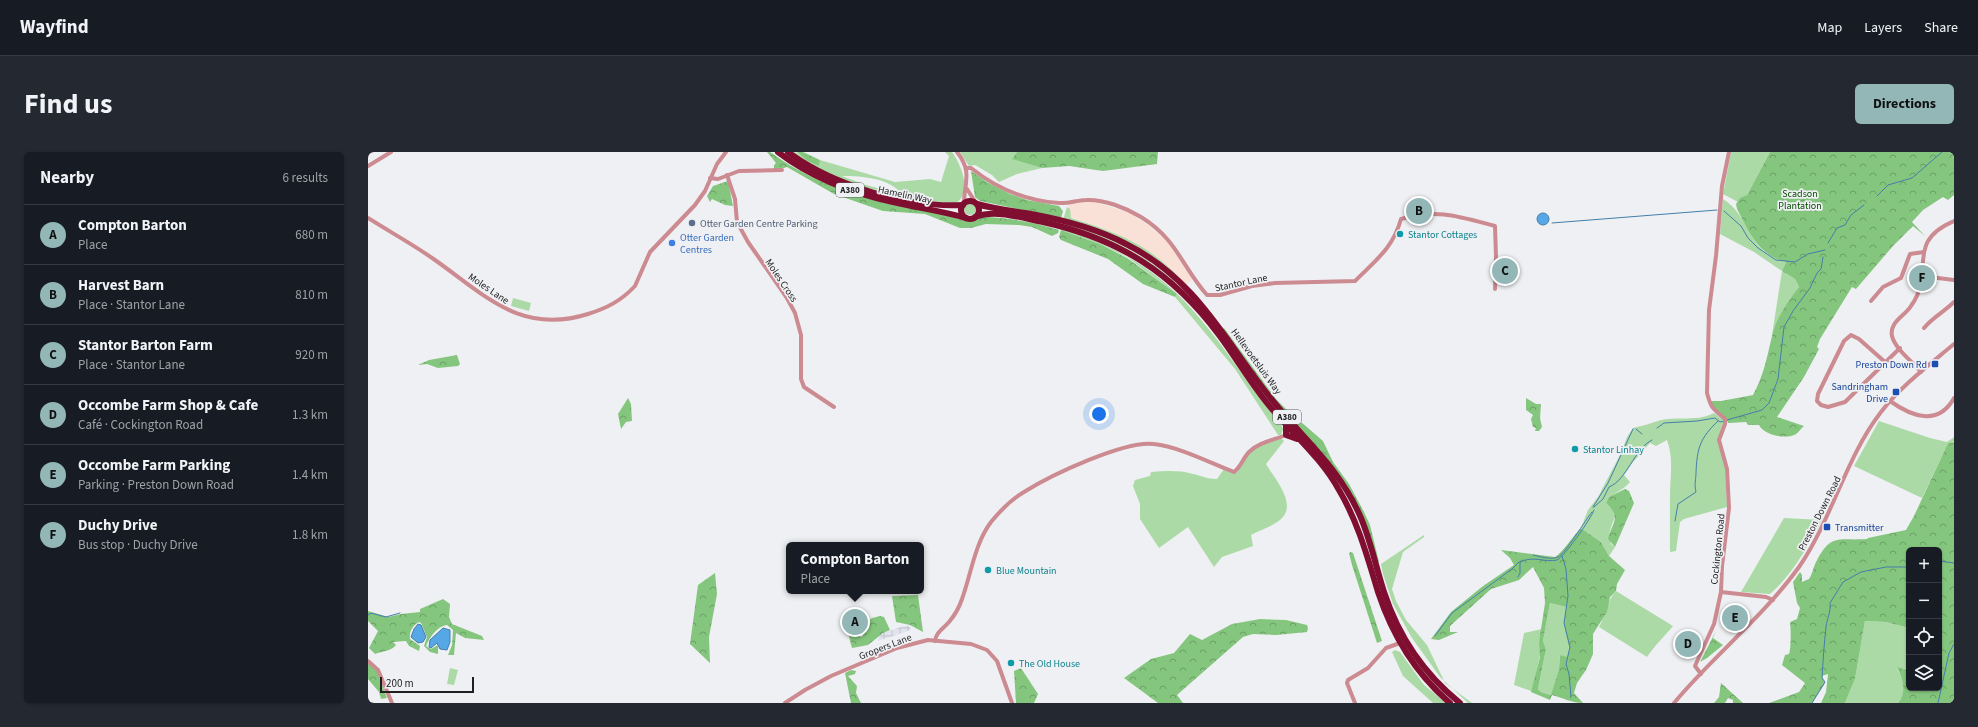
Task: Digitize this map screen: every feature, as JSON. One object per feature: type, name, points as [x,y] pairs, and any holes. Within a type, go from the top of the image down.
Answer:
[{"type":"highway","name":"Hamelin Way","points":[[778,152],[811,173],[854,192],[966,218]]},
{"type":"highway","name":"Hamelin Way","points":[[788,152],[834,178],[869,191],[934,204],[963,204]]},
{"type":"highway","points":[[970,201],[976,203],[979,211],[975,217],[966,218],[962,212],[963,204],[970,201]]},
{"type":"highway","name":"Hellevoetsluis Way","points":[[976,203],[1075,224],[1112,237],[1152,259],[1189,290],[1218,325],[1274,402],[1320,452],[1342,481],[1364,525],[1384,592],[1399,627],[1422,665],[1440,685],[1460,703]]},
{"type":"highway","name":"Hellevoetsluis Way","points":[[975,217],[993,214],[1072,229],[1108,242],[1145,262],[1172,282],[1197,308],[1219,335],[1260,395],[1304,444],[1332,479],[1348,505],[1363,541],[1383,607],[1400,643],[1421,673],[1450,703]]},
{"type":"highway","points":[[1286,424],[1286,435],[1293,436],[1304,444]]},
{"type":"street","points":[[368,166],[391,152]]},
{"type":"street","name":"Moles Lane","points":[[368,218],[408,241],[508,311],[550,321],[561,321],[612,306],[631,291],[639,278],[650,252],[695,205],[705,191],[717,164],[726,152]]},
{"type":"street","points":[[957,152],[966,168],[967,188],[963,204]]},
{"type":"street","name":"Cockington Road","points":[[1700,674],[1695,666],[1715,621],[1721,592],[1722,566],[1729,515],[1729,489],[1726,463],[1719,440],[1726,422],[1722,416],[1715,412],[1710,406],[1707,393],[1709,310],[1716,256],[1722,186],[1729,152]]},
{"type":"street","name":"Stantor Lane","points":[[966,168],[970,168],[997,186],[1026,198],[1058,203],[1093,200],[1118,206],[1130,211],[1151,224],[1166,237],[1176,248],[1207,295],[1220,295],[1240,289],[1275,283],[1355,281],[1384,254],[1396,233],[1401,219],[1435,213],[1464,217],[1495,226],[1496,257],[1494,289]]},
{"type":"street","points":[[710,178],[718,179],[739,171],[782,170]]},
{"type":"street","name":"Moles Cross","points":[[727,175],[735,199],[737,222],[748,242],[787,298],[795,313],[801,335],[801,379],[804,387],[834,407]]},
{"type":"street","points":[[967,188],[976,203]]},
{"type":"street","points":[[1922,372],[1900,348],[1892,336],[1892,329],[1898,319],[1910,308],[1921,287],[1926,243],[1932,234],[1954,222]]},
{"type":"street","points":[[1871,301],[1884,287],[1901,278],[1910,254],[1924,252]]},
{"type":"street","points":[[1922,276],[1954,280]]},
{"type":"street","points":[[1924,328],[1931,319],[1944,313],[1954,302]]},
{"type":"street","points":[[1885,362],[1859,339],[1851,335],[1844,341],[1818,394],[1817,401],[1821,406],[1828,407],[1845,402],[1900,348]]},
{"type":"street","name":"Preston Down Road","points":[[1674,703],[1772,600],[1799,566],[1816,539],[1866,436],[1878,416],[1890,401],[1954,344]]},
{"type":"street","points":[[1890,401],[1901,409],[1921,417],[1939,413],[1954,399]]},
{"type":"street","points":[[935,641],[936,634],[948,623],[959,608],[979,548],[990,523],[1009,503],[1024,492],[1057,474],[1119,449],[1139,444],[1155,444],[1169,448],[1234,472],[1238,470],[1244,457],[1254,448],[1286,435]]},
{"type":"street","points":[[1721,592],[1766,597],[1772,600]]},
{"type":"street","name":"Gropers Lane","points":[[785,703],[819,682],[897,648],[921,641],[971,644],[987,650],[997,661],[1012,703]]},
{"type":"street","points":[[1355,703],[1346,683],[1348,680],[1368,668],[1386,648],[1400,643]]},
{"type":"street","points":[[368,661],[378,670],[392,703]]},
{"type":"shaded area","points":[[1092,201],[1130,213],[1147,224],[1169,243],[1193,279],[1186,285],[1179,277],[1130,241],[1110,231],[1071,217],[1068,204]]},
{"type":"shaded area","points":[[904,626],[909,626],[911,630],[878,641],[878,638],[883,633]]},
{"type":"green space","points":[[767,152],[770,152],[791,166],[835,187],[880,201],[953,216],[963,220],[983,217],[1006,218],[1059,230],[1058,233],[1052,236],[1032,227],[1019,225],[986,224],[971,228],[960,228],[925,214],[883,211],[834,194],[787,167],[774,171],[774,165],[776,163]]},
{"type":"green space","points":[[793,152],[802,155],[819,166],[820,160],[895,182],[930,179],[941,182],[949,156],[945,152],[952,152],[962,171],[965,186],[961,198],[956,203],[928,201],[858,186],[816,169]],"holes":[[[842,176],[867,177],[883,181],[890,184],[902,194],[866,185]]]},
{"type":"green space","points":[[797,152],[803,152],[820,160],[819,166],[808,161]]},
{"type":"green space","points":[[960,152],[1017,152],[1013,159],[1042,168],[1017,174],[999,182],[992,175],[975,165],[969,166]]},
{"type":"green space","points":[[1017,152],[1158,152],[1157,164],[1103,171],[1069,166],[1042,168],[1012,159]]},
{"type":"green space","points":[[1731,152],[1770,152],[1747,195],[1738,202],[1723,194]]},
{"type":"green space","name":"Scadson Plantation","points":[[1770,152],[1954,152],[1954,195],[1948,200],[1943,197],[1923,210],[1912,222],[1925,236],[1913,226],[1893,246],[1856,289],[1852,287],[1820,339],[1817,347],[1819,349],[1804,377],[1777,417],[1804,426],[1798,433],[1785,437],[1770,434],[1759,425],[1748,425],[1746,422],[1728,423],[1726,418],[1715,411],[1710,401],[1721,401],[1753,395],[1763,373],[1776,323],[1779,316],[1799,287],[1795,279],[1782,271],[1786,262],[1769,254],[1756,242],[1737,209],[1736,204],[1740,198],[1747,195]]},
{"type":"green space","points":[[971,171],[987,182],[1010,194],[1027,200],[1059,206],[1063,211],[1061,218],[980,201],[975,197]]},
{"type":"green space","points":[[728,181],[733,206],[725,205],[712,199],[710,202],[707,196],[713,186]]},
{"type":"green space","points":[[1723,199],[1740,215],[1757,243],[1764,251],[1773,257],[1786,262],[1782,271],[1754,252],[1720,234]]},
{"type":"green space","points":[[972,203],[975,204],[975,214],[968,215],[965,214],[964,207],[965,204]]},
{"type":"green space","points":[[1067,207],[1070,209],[1071,218],[1125,238],[1154,255],[1180,278],[1218,321],[1206,308],[1141,252],[1063,220]]},
{"type":"green space","points":[[1062,223],[1080,228],[1130,250],[1145,259],[1174,281],[1215,326],[1266,396],[1294,429],[1292,431],[1256,388],[1207,320],[1172,284],[1154,269],[1112,244],[1062,225]]},
{"type":"green space","points":[[1061,229],[1095,241],[1125,255],[1150,271],[1176,293],[1127,257],[1100,244]]},
{"type":"green space","points":[[1061,230],[1100,244],[1127,258],[1177,294],[1175,297],[1143,284],[1108,259],[1061,240],[1059,237]]},
{"type":"green space","points":[[1782,271],[1795,279],[1799,287],[1781,314],[1772,335]]},
{"type":"green space","points":[[1177,294],[1193,310],[1212,333],[1255,393],[1274,413],[1283,429],[1281,435],[1278,435],[1235,369],[1175,297]]},
{"type":"green space","points":[[513,298],[531,303],[529,311],[511,306]]},
{"type":"green space","points":[[1224,328],[1276,399],[1323,441],[1333,462],[1349,484],[1364,512],[1370,525],[1379,562],[1376,561],[1355,503],[1283,412],[1223,329]]},
{"type":"green space","points":[[457,355],[460,364],[458,366],[438,368],[427,364],[418,365],[429,360]]},
{"type":"green space","points":[[628,398],[631,404],[632,421],[626,422],[621,429],[618,414]]},
{"type":"green space","points":[[1526,398],[1536,404],[1541,404],[1540,418],[1542,427],[1539,431],[1535,431],[1536,428],[1533,427],[1531,419],[1533,415],[1526,410]]},
{"type":"green space","points":[[1714,413],[1724,420],[1718,440],[1725,463],[1727,507],[1684,519],[1680,522],[1676,551],[1670,552],[1671,468],[1669,447],[1667,440],[1656,446],[1650,443],[1633,462],[1624,475],[1630,482],[1611,497],[1606,503],[1613,511],[1615,516],[1610,531],[1610,539],[1611,544],[1615,547],[1609,556],[1601,542],[1581,528],[1588,510],[1598,497],[1621,453],[1627,437],[1633,428],[1661,420],[1695,418],[1708,416]]},
{"type":"green space","points":[[1879,421],[1947,442],[1954,437],[1954,443],[1948,443],[1922,498],[1854,466]]},
{"type":"green space","points":[[1281,438],[1284,441],[1266,464],[1283,491],[1287,506],[1286,513],[1275,524],[1251,535],[1253,546],[1222,557],[1214,567],[1188,527],[1159,548],[1140,519],[1140,504],[1133,486],[1135,480],[1150,476],[1151,472],[1182,472],[1217,479],[1224,469],[1235,474],[1248,454],[1261,446]]},
{"type":"green space","points":[[1948,443],[1954,443],[1954,703],[1898,703],[1901,699],[1903,685],[1897,667],[1906,670],[1906,691],[1942,691],[1942,547],[1906,547],[1906,627],[1886,622],[1865,621],[1855,679],[1845,703],[1821,703],[1826,692],[1828,674],[1822,676],[1825,683],[1812,703],[1769,703],[1799,692],[1805,683],[1782,665],[1785,655],[1789,654],[1790,652],[1790,622],[1797,619],[1800,608],[1797,603],[1793,582],[1800,572],[1802,575],[1802,582],[1809,579],[1821,553],[1826,546],[1836,540],[1867,539],[1906,530]]},
{"type":"green space","points":[[1625,489],[1629,491],[1634,503],[1615,547],[1608,539],[1615,516],[1611,508],[1606,503],[1609,497]]},
{"type":"green space","points":[[1784,518],[1822,520],[1793,569],[1770,594],[1741,592]]},
{"type":"green space","points":[[1581,528],[1601,542],[1609,556],[1625,570],[1617,584],[1616,591],[1610,597],[1607,612],[1593,634],[1593,654],[1586,670],[1577,683],[1574,693],[1583,703],[1552,695],[1550,700],[1531,692],[1540,657],[1539,642],[1545,603],[1544,588],[1533,567],[1519,580],[1491,589],[1450,626],[1450,632],[1458,632],[1439,640],[1431,639],[1451,612],[1483,586],[1514,565],[1510,558],[1501,550],[1555,557]],"holes":[[[1550,603],[1566,607],[1564,623],[1569,649],[1567,657],[1560,655],[1559,669],[1551,695],[1541,692],[1538,689],[1546,649],[1543,641]]]},
{"type":"green space","points":[[1424,535],[1424,537],[1403,552],[1392,589],[1396,601],[1406,620],[1427,645],[1444,681],[1412,638],[1393,604],[1381,564]]},
{"type":"green space","points":[[1349,553],[1353,553],[1382,641],[1377,643],[1352,565]]},
{"type":"green space","points":[[715,573],[717,594],[709,637],[710,663],[690,644],[698,585]]},
{"type":"green space","points":[[1616,591],[1673,626],[1647,657],[1599,627],[1609,603]]},
{"type":"green space","points":[[918,595],[923,632],[910,625],[896,622],[892,596]]},
{"type":"green space","points":[[443,599],[450,604],[449,617],[452,624],[482,636],[484,640],[465,638],[456,633],[454,655],[448,655],[452,645],[453,630],[447,625],[437,630],[426,646],[431,649],[438,645],[438,654],[430,652],[424,646],[427,637],[421,623],[419,622],[413,627],[410,639],[420,646],[419,651],[409,646],[406,641],[393,642],[396,645],[392,649],[375,654],[369,648],[378,631],[368,621],[368,611],[388,617],[420,612],[420,609]]},
{"type":"green space","points":[[1550,603],[1566,607],[1564,621],[1569,649],[1567,658],[1560,655],[1559,669],[1552,695],[1541,692],[1538,689],[1546,649],[1543,641]]},
{"type":"green space","points":[[880,616],[884,617],[890,630],[883,633],[868,645],[852,648],[847,629],[851,629],[857,635],[862,637],[863,625],[872,618]]},
{"type":"green space","points":[[1260,619],[1286,620],[1307,625],[1308,628],[1307,632],[1276,635],[1253,634],[1243,637],[1177,695],[1183,703],[1158,703],[1124,678],[1151,659],[1174,653],[1190,634],[1202,640],[1232,624]]},
{"type":"green space","points":[[1865,621],[1886,622],[1906,627],[1906,670],[1897,668],[1904,686],[1903,695],[1898,703],[1845,703],[1855,679]]},
{"type":"green space","points":[[1542,629],[1539,642],[1541,650],[1533,689],[1531,691],[1514,685],[1524,633]]},
{"type":"green space","points":[[1716,631],[1713,638],[1723,645],[1700,662]]},
{"type":"green space","points":[[1395,650],[1400,652],[1424,685],[1446,703],[1433,703],[1403,676],[1392,652]]},
{"type":"green space","points":[[368,663],[376,669],[387,698],[381,699],[379,692],[368,679]]},
{"type":"green space","points":[[450,668],[458,670],[454,685],[447,684]]},
{"type":"green space","points":[[1021,668],[1038,694],[1034,703],[1016,703],[1014,671]]},
{"type":"green space","points":[[851,670],[856,671],[855,674],[848,676],[857,686],[856,693],[861,703],[851,703],[845,673]]},
{"type":"green space","points":[[1721,683],[1743,703],[1733,703],[1733,700],[1728,698],[1725,703],[1714,703],[1719,697]]},
{"type":"green space","points":[[1452,688],[1472,703],[1468,703]]},
{"type":"water","points":[[1541,213],[1545,213],[1549,219],[1545,225],[1541,225],[1537,221],[1537,217]]},
{"type":"water","points":[[418,624],[421,625],[426,637],[423,642],[418,643],[411,637]]},
{"type":"water","points":[[443,628],[450,630],[450,642],[447,650],[440,649],[437,643],[431,648],[429,647],[430,640]]},
{"type":"waterway","points":[[1877,196],[1888,185],[1912,178],[1942,152]]},
{"type":"waterway","points":[[1828,243],[1837,228],[1845,225],[1851,215],[1864,205]]},
{"type":"waterway","points":[[1552,223],[1717,210]]},
{"type":"waterway","points":[[1724,211],[1741,226],[1748,238],[1758,248],[1776,260],[1795,262],[1808,254],[1825,250]]},
{"type":"waterway","points":[[1727,420],[1762,410],[1769,403],[1778,379],[1784,327],[1793,311],[1810,288],[1817,273],[1821,269],[1823,257]]},
{"type":"waterway","points":[[1657,428],[1664,423],[1697,421],[1715,418],[1720,422],[1724,421]]},
{"type":"waterway","points":[[1675,521],[1678,504],[1696,492],[1696,464],[1699,450],[1703,438],[1718,421]]},
{"type":"waterway","points":[[1593,507],[1608,483],[1633,429]]},
{"type":"waterway","points":[[1636,429],[1642,434]]},
{"type":"waterway","points":[[1594,507],[1603,499],[1609,487],[1621,478],[1640,450],[1652,440]]},
{"type":"waterway","points":[[1520,562],[1530,559],[1548,561],[1557,560],[1577,537],[1594,510]]},
{"type":"waterway","points":[[1533,555],[1549,558],[1558,557],[1565,550],[1592,512]]},
{"type":"waterway","points":[[1562,556],[1566,569],[1568,596],[1564,623],[1570,647],[1566,664],[1569,674],[1571,697]]},
{"type":"waterway","points":[[1942,561],[1954,563]]},
{"type":"waterway","points":[[1435,636],[1452,613],[1512,569],[1519,562]]},
{"type":"waterway","points":[[1518,577],[1520,573],[1520,562]]},
{"type":"waterway","points":[[1812,703],[1825,682],[1822,678],[1826,627],[1830,603],[1843,582],[1861,572],[1886,567],[1906,567]]},
{"type":"waterway","points":[[368,615],[371,613],[386,617],[400,613]]},
{"type":"waterway","points":[[1938,703],[1949,653],[1954,644]]},
{"type":"place","name":"Harvest Barn","points":[[1419,211]]},
{"type":"place","name":"Otter Garden Centre Parking","points":[[692,223]]},
{"type":"place","name":"Stantor Cottages","points":[[1400,234]]},
{"type":"place","name":"Otter Garden Centres","points":[[672,243]]},
{"type":"place","name":"Stantor Barton Farm","points":[[1505,271]]},
{"type":"place","name":"Duchy Drive","points":[[1922,278]]},
{"type":"place","name":"Preston Down Rd","points":[[1935,364]]},
{"type":"place","name":"Sandringham Drive","points":[[1896,392]]},
{"type":"place","name":"Stantor Linhay","points":[[1575,449]]},
{"type":"place","name":"Transmitter","points":[[1827,527]]},
{"type":"place","name":"Blue Mountain","points":[[988,570]]},
{"type":"place","name":"Occombe Farm Parking","points":[[1735,618]]},
{"type":"place","name":"Compton Barton","points":[[855,622]]},
{"type":"place","name":"Occombe Farm Shop & Cafe","points":[[1688,644]]},
{"type":"place","name":"The Old House","points":[[1011,663]]}]
